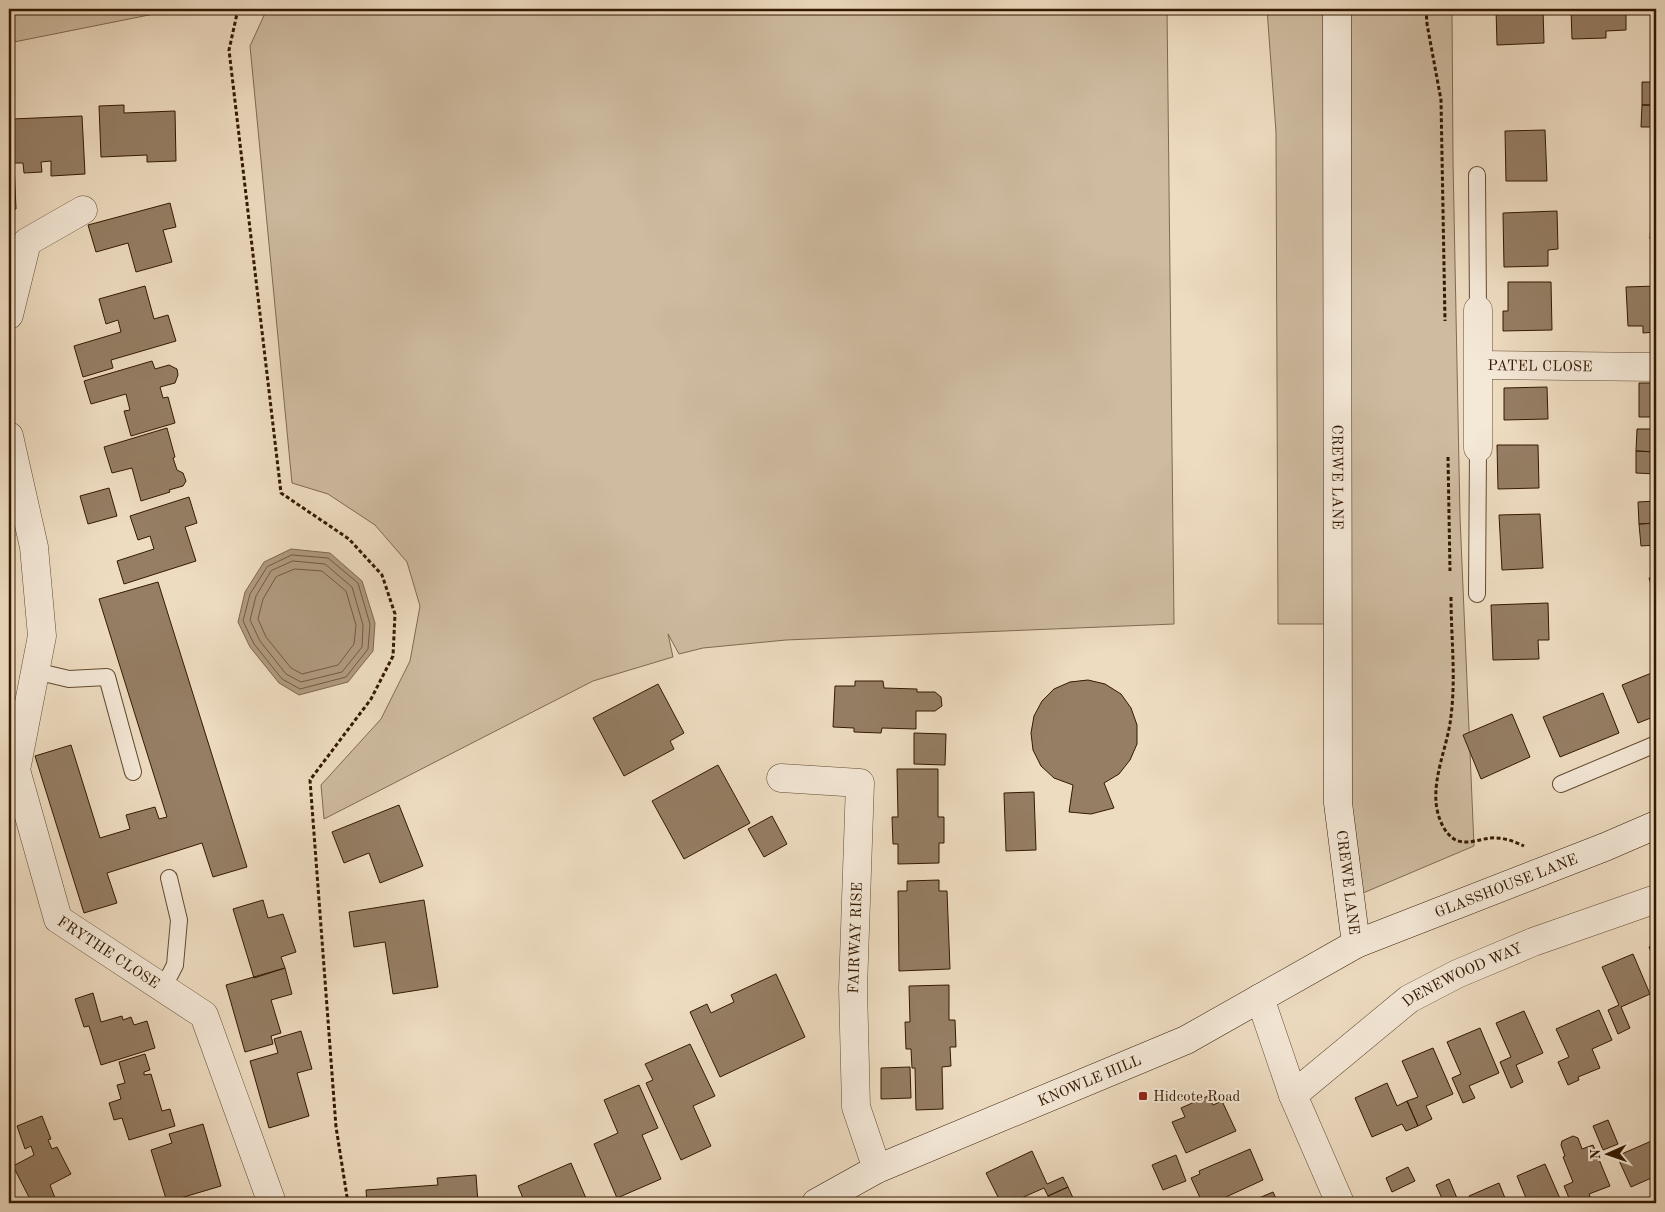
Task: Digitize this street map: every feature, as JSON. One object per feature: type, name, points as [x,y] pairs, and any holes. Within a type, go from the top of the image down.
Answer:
[{"type":"street","name":"CREWE LANE","points":[[1337,9],[1338,803],[1356,944]]},
{"type":"street","points":[[9,315],[27,242],[83,210]]},
{"type":"street","name":"PATEL CLOSE","points":[[1478,310],[1479,365],[1656,367]]},
{"type":"street","points":[[1478,448],[1479,365]]},
{"type":"street","name":"FRYTHE CLOSE","points":[[9,436],[34,547],[42,636],[16,770],[58,919],[204,1015],[272,1203]]},
{"type":"street","name":"FAIRWAY RISE","points":[[781,778],[860,783],[853,988],[856,1107],[877,1169]]},
{"type":"street","name":"GLASSHOUSE LANE","points":[[1356,944],[1656,825]]},
{"type":"street","name":"DENEWOOD WAY","points":[[1293,1095],[1409,999],[1433,986],[1456,974],[1534,942],[1656,899]]},
{"type":"street","name":"KNOWLE HILL","points":[[816,1203],[877,1169],[1186,1040],[1356,944]]},
{"type":"street","points":[[1260,998],[1293,1095],[1340,1203]]},
{"type":"lane","points":[[1478,176],[1478,310]]},
{"type":"lane","points":[[1477,594],[1478,448]]},
{"type":"lane","points":[[35,671],[69,679],[107,677],[133,772]]},
{"type":"lane","points":[[1561,784],[1656,744]]},
{"type":"lane","points":[[163,988],[175,965],[179,920],[169,878]]},
{"type":"path","points":[[238,9],[229,50],[281,493],[349,540],[382,575],[396,614],[393,656],[371,699],[310,780],[336,1127],[348,1203]]},
{"type":"path","points":[[1426,9],[1426,24],[1441,100],[1445,321]]},
{"type":"path","points":[[1448,448],[1450,575]]},
{"type":"path","points":[[1450,594],[1453,686],[1449,732],[1438,772],[1436,801],[1439,820],[1454,839],[1468,842],[1492,838],[1510,839],[1526,847]]},
{"type":"shaded area","points":[[9,9],[179,9],[9,43]]},
{"type":"shaded area","points":[[267,9],[1167,9],[1174,624],[786,640],[703,648],[679,654],[668,634],[673,657],[593,681],[324,819],[321,785],[381,719],[410,661],[420,606],[407,562],[375,525],[328,494],[292,483],[250,46]]},
{"type":"shaded area","points":[[1267,9],[1337,9],[1338,624],[1278,624],[1276,132]]},
{"type":"shaded area","points":[[1338,9],[1452,9],[1460,517],[1474,846],[1356,896],[1349,847]]},
{"type":"water","points":[[291,549],[330,553],[362,581],[375,623],[373,651],[348,682],[299,695],[279,683],[250,647],[238,622],[245,592],[264,562]]},
{"type":"building","points":[[1496,9],[1543,9],[1544,43],[1497,45]]},
{"type":"building","points":[[1571,9],[1626,9],[1626,30],[1606,31],[1606,38],[1572,39]]},
{"type":"building","points":[[1642,82],[1656,82],[1656,105],[1642,105]]},
{"type":"building","points":[[9,102],[12,102],[12,119],[82,116],[85,174],[51,176],[51,161],[41,162],[42,172],[24,173],[23,163],[14,163],[16,209],[9,209]]},
{"type":"building","points":[[124,105],[124,113],[175,111],[176,161],[147,162],[147,155],[101,157],[99,106]]},
{"type":"building","points":[[1642,105],[1656,105],[1656,127],[1641,127]]},
{"type":"building","points":[[1545,130],[1547,181],[1506,181],[1505,131]]},
{"type":"building","points":[[1653,150],[1656,150],[1656,186],[1653,186]]},
{"type":"building","points":[[170,203],[176,227],[163,230],[172,262],[136,272],[128,243],[96,252],[88,225]]},
{"type":"building","points":[[1652,205],[1656,205],[1656,239],[1650,239]]},
{"type":"building","points":[[1557,211],[1558,249],[1548,250],[1548,266],[1504,267],[1503,213]]},
{"type":"building","points":[[1508,282],[1551,282],[1552,330],[1503,331],[1503,311],[1508,311]]},
{"type":"building","points":[[145,286],[154,319],[168,315],[176,341],[111,360],[113,368],[83,377],[74,346],[121,332],[118,320],[106,324],[99,299]]},
{"type":"building","points":[[1656,286],[1656,332],[1643,333],[1643,326],[1628,326],[1626,287]]},
{"type":"building","points":[[152,361],[155,369],[169,365],[177,369],[178,375],[175,383],[160,387],[163,398],[168,397],[175,423],[131,436],[124,411],[130,410],[126,394],[91,404],[84,381]]},
{"type":"building","points":[[1639,383],[1656,383],[1656,417],[1639,417]]},
{"type":"building","points":[[1547,387],[1548,419],[1504,420],[1504,388]]},
{"type":"building","points":[[167,428],[177,470],[183,473],[186,481],[183,486],[169,490],[170,492],[141,501],[132,468],[112,473],[104,447]]},
{"type":"building","points":[[1637,429],[1656,429],[1656,452],[1636,451]]},
{"type":"building","points":[[1497,445],[1538,445],[1539,488],[1498,489]]},
{"type":"building","points":[[1636,451],[1656,452],[1656,474],[1636,473]]},
{"type":"building","points":[[109,488],[117,516],[88,524],[80,496]]},
{"type":"building","points":[[189,497],[197,523],[185,527],[196,561],[124,584],[117,561],[154,549],[150,536],[138,540],[130,516]]},
{"type":"building","points":[[1656,501],[1656,523],[1639,524],[1638,502]]},
{"type":"building","points":[[1540,514],[1543,568],[1502,570],[1499,515]]},
{"type":"building","points":[[1656,523],[1656,545],[1641,546],[1639,524]]},
{"type":"building","points":[[1656,576],[1656,599],[1649,578]]},
{"type":"building","points":[[158,582],[247,867],[213,877],[202,843],[107,873],[117,903],[84,913],[35,756],[71,745],[100,838],[130,829],[126,815],[155,807],[159,819],[167,817],[99,599]]},
{"type":"building","points":[[1548,603],[1549,640],[1538,640],[1539,659],[1493,660],[1491,605]]},
{"type":"building","points":[[1654,672],[1656,677],[1656,716],[1638,723],[1622,685]]},
{"type":"building","points":[[1088,680],[1105,684],[1121,694],[1131,708],[1137,725],[1137,744],[1130,760],[1119,774],[1104,783],[1114,808],[1091,814],[1069,812],[1073,785],[1054,778],[1041,766],[1033,750],[1031,733],[1034,716],[1042,701],[1054,689],[1070,682]]},
{"type":"building","points":[[855,681],[883,681],[884,688],[917,689],[917,692],[935,692],[941,697],[942,706],[935,711],[916,711],[916,729],[882,728],[881,733],[854,732],[854,728],[833,727],[835,686],[855,686]]},
{"type":"building","points":[[658,684],[684,733],[670,741],[674,749],[624,776],[593,718]]},
{"type":"building","points":[[1603,693],[1619,733],[1560,757],[1543,717]]},
{"type":"building","points":[[1512,714],[1530,757],[1481,779],[1463,735]]},
{"type":"building","points":[[914,733],[946,734],[945,765],[914,764]]},
{"type":"building","points":[[718,765],[750,823],[684,859],[652,801]]},
{"type":"building","points":[[897,769],[938,769],[938,817],[944,817],[944,843],[939,843],[939,863],[898,864],[898,844],[893,844],[892,817],[898,817]]},
{"type":"building","points":[[1034,792],[1036,850],[1006,851],[1004,793]]},
{"type":"building","points":[[399,805],[423,866],[380,883],[369,853],[344,863],[332,832]]},
{"type":"building","points":[[772,816],[787,844],[764,857],[748,829]]},
{"type":"building","points":[[939,880],[939,891],[947,891],[950,969],[899,971],[898,891],[907,891],[907,881]]},
{"type":"building","points":[[263,900],[268,918],[283,914],[296,952],[281,957],[285,968],[254,978],[233,909]]},
{"type":"building","points":[[424,900],[438,987],[393,994],[385,942],[354,947],[349,912]]},
{"type":"building","points":[[1656,944],[1656,963],[1649,947]]},
{"type":"building","points":[[1633,954],[1650,994],[1621,1007],[1630,1028],[1618,1034],[1608,1010],[1619,1005],[1602,967]]},
{"type":"building","points":[[285,968],[292,994],[271,1000],[281,1033],[271,1036],[273,1044],[245,1052],[226,985]]},
{"type":"building","points":[[776,974],[805,1037],[720,1077],[690,1012],[707,1004],[711,1013],[734,1002],[731,995]]},
{"type":"building","points":[[949,985],[949,1020],[955,1020],[956,1047],[950,1047],[951,1066],[942,1067],[943,1109],[916,1110],[915,1068],[912,1068],[911,1049],[906,1049],[905,1022],[910,1022],[909,986]]},
{"type":"building","points":[[93,993],[101,1022],[122,1016],[123,1020],[131,1017],[134,1025],[147,1021],[155,1048],[101,1065],[89,1026],[84,1027],[75,999]]},
{"type":"building","points":[[1599,1010],[1612,1040],[1592,1049],[1600,1068],[1578,1077],[1579,1080],[1568,1085],[1558,1062],[1569,1057],[1556,1029]]},
{"type":"building","points":[[1524,1011],[1543,1053],[1516,1065],[1523,1082],[1511,1088],[1500,1062],[1511,1057],[1496,1023]]},
{"type":"building","points":[[1480,1028],[1499,1073],[1469,1086],[1475,1098],[1463,1103],[1452,1078],[1461,1074],[1447,1042]]},
{"type":"building","points":[[301,1031],[312,1069],[297,1073],[309,1116],[269,1128],[250,1061],[278,1053],[274,1039]]},
{"type":"building","points":[[690,1044],[715,1096],[693,1106],[711,1146],[681,1160],[646,1083],[653,1080],[645,1064]]},
{"type":"building","points":[[1433,1048],[1453,1094],[1426,1106],[1432,1119],[1418,1126],[1407,1101],[1418,1097],[1402,1061]]},
{"type":"building","points":[[145,1054],[150,1070],[144,1072],[144,1075],[151,1074],[162,1111],[170,1109],[175,1126],[129,1140],[122,1118],[114,1120],[109,1103],[121,1099],[117,1085],[125,1083],[119,1062]]},
{"type":"building","points":[[910,1067],[911,1098],[881,1099],[881,1068]]},
{"type":"building","points":[[1387,1083],[1397,1106],[1407,1101],[1418,1126],[1406,1131],[1402,1124],[1372,1137],[1355,1098]]},
{"type":"building","points":[[639,1085],[658,1128],[642,1135],[661,1179],[617,1198],[594,1144],[618,1133],[604,1100]]},
{"type":"building","points":[[1208,1096],[1213,1105],[1222,1101],[1236,1131],[1186,1153],[1172,1122],[1185,1117],[1181,1108]]},
{"type":"building","points":[[42,1116],[51,1139],[48,1140],[52,1149],[57,1147],[71,1174],[50,1185],[57,1203],[32,1203],[13,1166],[34,1155],[31,1146],[25,1149],[17,1126]]},
{"type":"building","points":[[1608,1120],[1618,1144],[1603,1150],[1593,1126]]},
{"type":"building","points":[[203,1124],[221,1186],[167,1202],[151,1150],[172,1143],[169,1134]]},
{"type":"building","points":[[1573,1136],[1578,1138],[1582,1149],[1593,1145],[1610,1186],[1589,1194],[1593,1203],[1571,1203],[1564,1186],[1573,1182],[1563,1157],[1565,1156],[1561,1145],[1562,1141]]},
{"type":"building","points":[[1656,1139],[1656,1176],[1631,1187],[1617,1156]]},
{"type":"building","points":[[1250,1149],[1263,1180],[1213,1203],[1210,1198],[1202,1202],[1191,1178],[1200,1174],[1199,1171]]},
{"type":"building","points":[[1032,1151],[1047,1184],[1063,1177],[1068,1187],[1048,1196],[1044,1188],[1010,1203],[1001,1203],[986,1173]]},
{"type":"building","points":[[1176,1155],[1186,1181],[1163,1190],[1152,1165]]},
{"type":"building","points":[[571,1163],[588,1203],[525,1203],[518,1186]]},
{"type":"building","points":[[1545,1164],[1562,1203],[1528,1203],[1517,1176]]},
{"type":"building","points":[[1408,1167],[1415,1181],[1392,1192],[1386,1178]]},
{"type":"building","points":[[476,1175],[478,1203],[367,1203],[366,1190],[438,1185],[437,1178]]},
{"type":"building","points":[[1449,1179],[1459,1203],[1444,1203],[1436,1185]]},
{"type":"building","points":[[1499,1183],[1507,1203],[1472,1203],[1469,1196]]},
{"type":"building","points":[[1068,1187],[1074,1200],[1068,1203],[1051,1203],[1048,1196]]},
{"type":"building","points":[[1273,1192],[1278,1203],[1247,1203]]},
{"type":"place","name":"Hidcote Road","points":[[1143,1096]]}]
